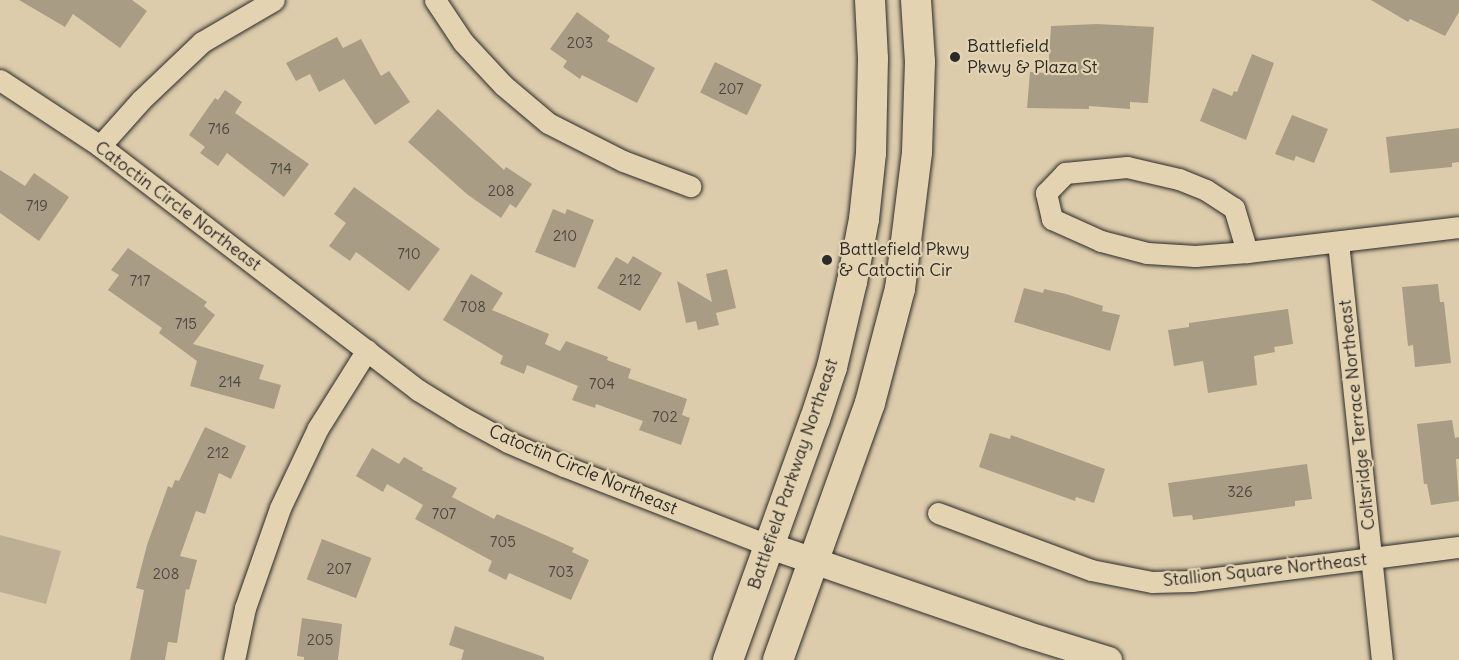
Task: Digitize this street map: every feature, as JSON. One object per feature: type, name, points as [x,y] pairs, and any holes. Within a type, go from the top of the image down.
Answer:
[{"type":"main road","name":"Battlefield Parkway Northeast","points":[[728,660],[832,368],[852,282],[864,219],[871,153],[873,59],[870,0]]},
{"type":"main road","points":[[778,660],[870,403],[900,289],[917,152],[920,62],[916,0]]},
{"type":"street","points":[[100,146],[141,100],[202,42],[274,0]]},
{"type":"street","points":[[435,0],[462,42],[503,86],[548,123],[623,161],[690,186]]},
{"type":"street","name":"Catoctin Circle Northeast","points":[[0,80],[100,146],[418,390],[508,442],[770,546],[1025,634],[1109,660]]},
{"type":"street","points":[[1247,252],[1234,208],[1206,190],[1179,179],[1127,168],[1065,172],[1046,193],[1052,219],[1101,241],[1148,253],[1196,256],[1247,252],[1459,227]]},
{"type":"street","name":"Coltsridge Terrace Northeast","points":[[1338,242],[1382,660]]},
{"type":"street","points":[[234,660],[245,608],[280,508],[318,428],[367,350]]},
{"type":"street","name":"Stallion Square Northeast","points":[[938,513],[1091,570],[1152,582],[1192,580],[1459,547]]},
{"type":"shaded area","points":[[0,535],[61,551],[46,604],[0,592]]},
{"type":"building","points":[[19,0],[132,0],[147,11],[120,48],[73,14],[65,27]]},
{"type":"building","points":[[1371,0],[1459,0],[1459,12],[1445,36],[1410,19],[1408,22]]},
{"type":"building","points":[[577,12],[610,36],[607,41],[655,68],[637,103],[582,75],[580,79],[563,67],[567,61],[550,49]]},
{"type":"building","points":[[1097,24],[1154,27],[1148,103],[1130,102],[1130,109],[1089,106],[1089,109],[1027,108],[1030,72],[1048,73],[1051,26]]},
{"type":"building","points":[[337,37],[343,48],[361,39],[381,76],[389,71],[410,102],[375,125],[344,79],[319,92],[310,74],[296,81],[286,63]]},
{"type":"building","points":[[1252,54],[1274,63],[1246,140],[1200,121],[1213,88],[1232,96],[1234,91],[1237,92]]},
{"type":"building","points":[[715,62],[762,85],[747,115],[700,93]]},
{"type":"building","points":[[225,90],[242,102],[235,113],[309,164],[284,197],[227,153],[218,166],[200,153],[205,147],[189,135],[215,98],[218,100]]},
{"type":"building","points":[[438,109],[504,170],[506,167],[532,184],[516,208],[510,204],[501,218],[468,195],[408,142]]},
{"type":"building","points":[[1292,115],[1328,129],[1314,163],[1296,156],[1294,161],[1275,154]]},
{"type":"building","points":[[1459,128],[1459,162],[1452,163],[1452,167],[1390,173],[1386,137]]},
{"type":"building","points":[[0,170],[25,186],[34,173],[69,197],[39,241],[0,213]]},
{"type":"building","points":[[354,187],[440,249],[409,291],[356,252],[350,261],[329,246],[346,223],[334,214]]},
{"type":"building","points":[[553,209],[565,214],[567,209],[594,220],[575,268],[535,252]]},
{"type":"building","points":[[128,248],[207,302],[204,306],[215,315],[193,344],[264,365],[259,379],[281,385],[274,409],[190,386],[197,361],[159,333],[162,328],[108,290],[119,275],[111,270]]},
{"type":"building","points":[[633,256],[662,273],[640,311],[597,288],[616,257],[628,264]]},
{"type":"building","points":[[727,269],[736,308],[716,313],[719,325],[698,330],[696,321],[686,323],[677,281],[712,302],[706,274]]},
{"type":"building","points":[[471,274],[503,293],[492,310],[549,334],[545,344],[560,351],[566,341],[608,357],[607,360],[631,369],[628,378],[687,399],[682,415],[690,418],[681,445],[639,430],[643,421],[596,404],[595,408],[572,400],[578,386],[527,365],[524,374],[500,364],[503,356],[443,320]]},
{"type":"building","points":[[1438,284],[1440,302],[1444,302],[1451,363],[1415,367],[1413,345],[1408,346],[1402,287]]},
{"type":"building","points":[[1024,288],[1043,293],[1044,289],[1066,294],[1103,306],[1102,311],[1120,315],[1110,351],[1014,322]]},
{"type":"building","points":[[1288,309],[1293,344],[1274,347],[1275,352],[1254,356],[1257,385],[1208,393],[1203,361],[1174,366],[1168,330],[1189,327],[1189,323]]},
{"type":"building","points":[[1452,420],[1455,438],[1459,437],[1459,459],[1456,459],[1459,501],[1431,505],[1427,484],[1424,484],[1417,424]]},
{"type":"building","points":[[205,427],[246,446],[231,479],[219,473],[205,514],[196,511],[180,556],[197,560],[189,590],[186,589],[177,643],[168,642],[165,660],[130,660],[144,590],[136,588],[147,545],[168,486],[172,488],[175,480],[179,481]]},
{"type":"building","points":[[990,433],[1010,439],[1011,435],[1105,469],[1094,503],[1076,497],[1075,501],[979,467]]},
{"type":"building","points":[[372,448],[399,464],[404,457],[423,468],[422,470],[457,488],[452,497],[494,519],[497,514],[574,548],[572,552],[589,560],[571,600],[509,573],[506,580],[488,571],[492,561],[415,519],[423,505],[387,484],[383,492],[356,476]]},
{"type":"building","points":[[1307,464],[1312,499],[1295,501],[1295,506],[1193,520],[1192,515],[1173,517],[1168,483]]},
{"type":"building","points":[[322,539],[371,558],[356,598],[307,579]]},
{"type":"building","points":[[302,618],[342,624],[338,660],[304,660],[304,657],[297,656]]},
{"type":"building","points":[[455,626],[544,657],[544,660],[461,660],[464,650],[449,645]]},
{"type":"place","name":"Battlefield Pkwy & Plaza St","points":[[955,57]]},
{"type":"place","name":"Battlefield Pkwy & Catoctin Cir","points":[[827,260]]}]
